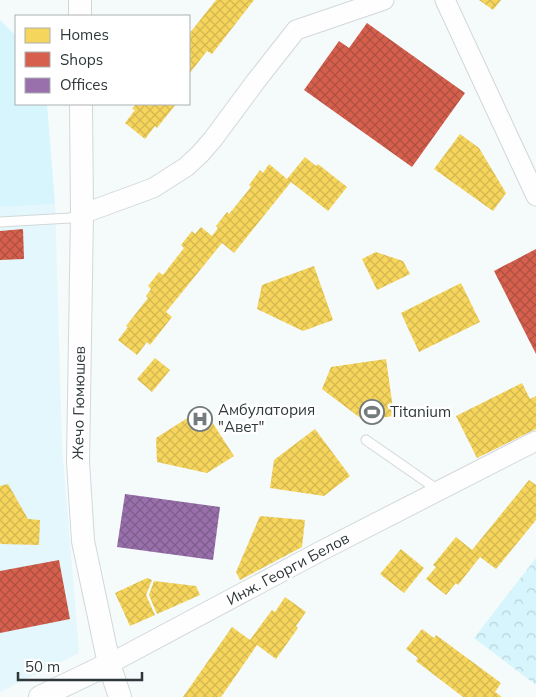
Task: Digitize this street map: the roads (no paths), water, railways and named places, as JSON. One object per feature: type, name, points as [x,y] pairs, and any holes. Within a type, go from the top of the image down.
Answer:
[{"type":"street","points":[[80,0],[80,15]]},
{"type":"street","points":[[82,214],[153,188],[186,167],[207,146],[296,30],[384,0]]},
{"type":"street","points":[[445,0],[536,196]]},
{"type":"street","name":"Жечо Гюмюшев","points":[[81,105],[82,214],[78,462],[83,541],[109,664],[120,697]]},
{"type":"street","name":"Инж. Георги Белов","points":[[40,697],[109,664],[319,552],[536,441]]},
{"type":"lane","points":[[0,222],[70,218],[82,214]]},
{"type":"lane","points":[[366,440],[439,490]]},
{"type":"place","name":"Titanium","points":[[372,412]]},
{"type":"place","name":"Амбулатория \"Авет\"","points":[[200,419]]}]
